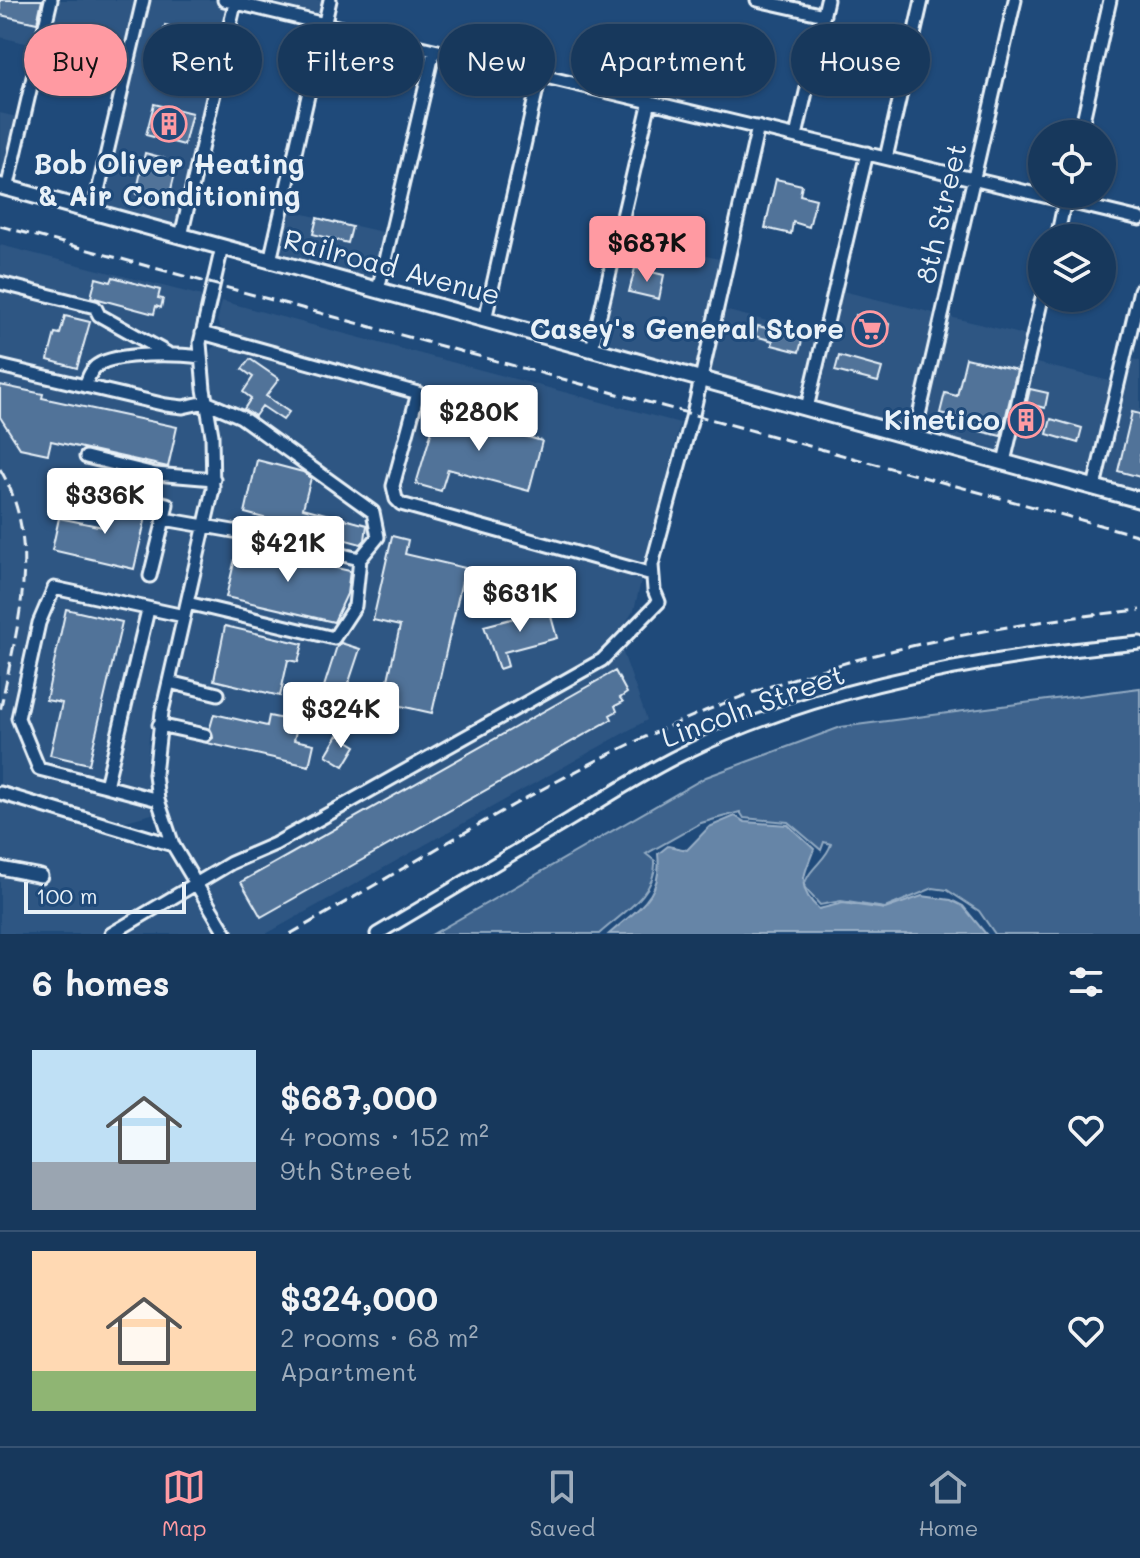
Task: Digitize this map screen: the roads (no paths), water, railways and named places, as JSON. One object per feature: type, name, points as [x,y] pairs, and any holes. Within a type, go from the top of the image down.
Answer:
[{"type":"main road","name":"Railroad Avenue","points":[[4,188],[1140,500]]},
{"type":"street","points":[[4,188],[51,0]]},
{"type":"street","points":[[93,212],[143,0]]},
{"type":"street","points":[[181,236],[230,1],[325,24],[330,0]]},
{"type":"street","points":[[757,0],[824,15]]},
{"type":"street","points":[[796,136],[827,0]]},
{"type":"street","points":[[886,158],[922,0]]},
{"type":"street","name":"8th Street","points":[[914,437],[1015,0]]},
{"type":"street","points":[[1083,120],[1110,0]]},
{"type":"street","points":[[423,47],[439,51]]},
{"type":"street","points":[[378,290],[434,50]]},
{"type":"street","points":[[555,79],[1028,190]]},
{"type":"street","points":[[270,261],[308,96]]},
{"type":"street","points":[[485,320],[535,96]]},
{"type":"street","points":[[592,349],[650,101]]},
{"type":"street","points":[[111,934],[195,884],[287,837],[602,660],[659,602],[652,574],[758,127]]},
{"type":"street","points":[[807,408],[867,153]]},
{"type":"street","points":[[1102,208],[1140,219]]},
{"type":"street","points":[[222,247],[202,333],[201,357],[212,435],[214,479],[159,725],[155,774],[158,800],[173,845],[226,934]]},
{"type":"street","points":[[0,283],[95,307],[99,315],[167,353]]},
{"type":"street","points":[[1094,487],[1140,290]]},
{"type":"street","points":[[1004,462],[1039,312]]},
{"type":"street","points":[[202,333],[418,393],[393,486],[396,499],[401,504],[652,574]]},
{"type":"street","points":[[85,386],[92,371],[104,362],[167,353],[201,357]]},
{"type":"street","points":[[0,366],[175,407],[206,402],[241,417],[373,512],[378,537],[360,559],[355,606],[334,638],[187,603]]},
{"type":"street","points":[[86,457],[155,474],[214,479]]},
{"type":"street","points":[[62,480],[167,504],[150,576]]},
{"type":"street","points":[[164,519],[360,559]]},
{"type":"street","points":[[158,800],[39,769],[18,718],[39,623],[54,588],[184,616]]},
{"type":"street","points":[[106,786],[148,610]]},
{"type":"street","name":"Lincoln Street","points":[[377,934],[660,765],[745,728],[809,705],[945,670],[1090,647],[1140,643]]},
{"type":"street","points":[[169,682],[218,694]]},
{"type":"street","points":[[159,725],[205,735]]},
{"type":"street","points":[[0,793],[173,845]]},
{"type":"street","points":[[0,868],[41,876]]},
{"type":"railway","points":[[0,226],[1140,536]]},
{"type":"railway","points":[[0,469],[14,498],[24,558],[18,620],[0,712]]},
{"type":"railway","points":[[290,934],[546,787],[651,734],[757,691],[919,644],[1029,624],[1140,610]]},
{"type":"place","name":"Bob Oliver Heating & Air Conditioning","points":[[169,124]]},
{"type":"place","name":"Casey's General Store","points":[[870,329]]},
{"type":"place","name":"Kinetico","points":[[1026,420]]}]
